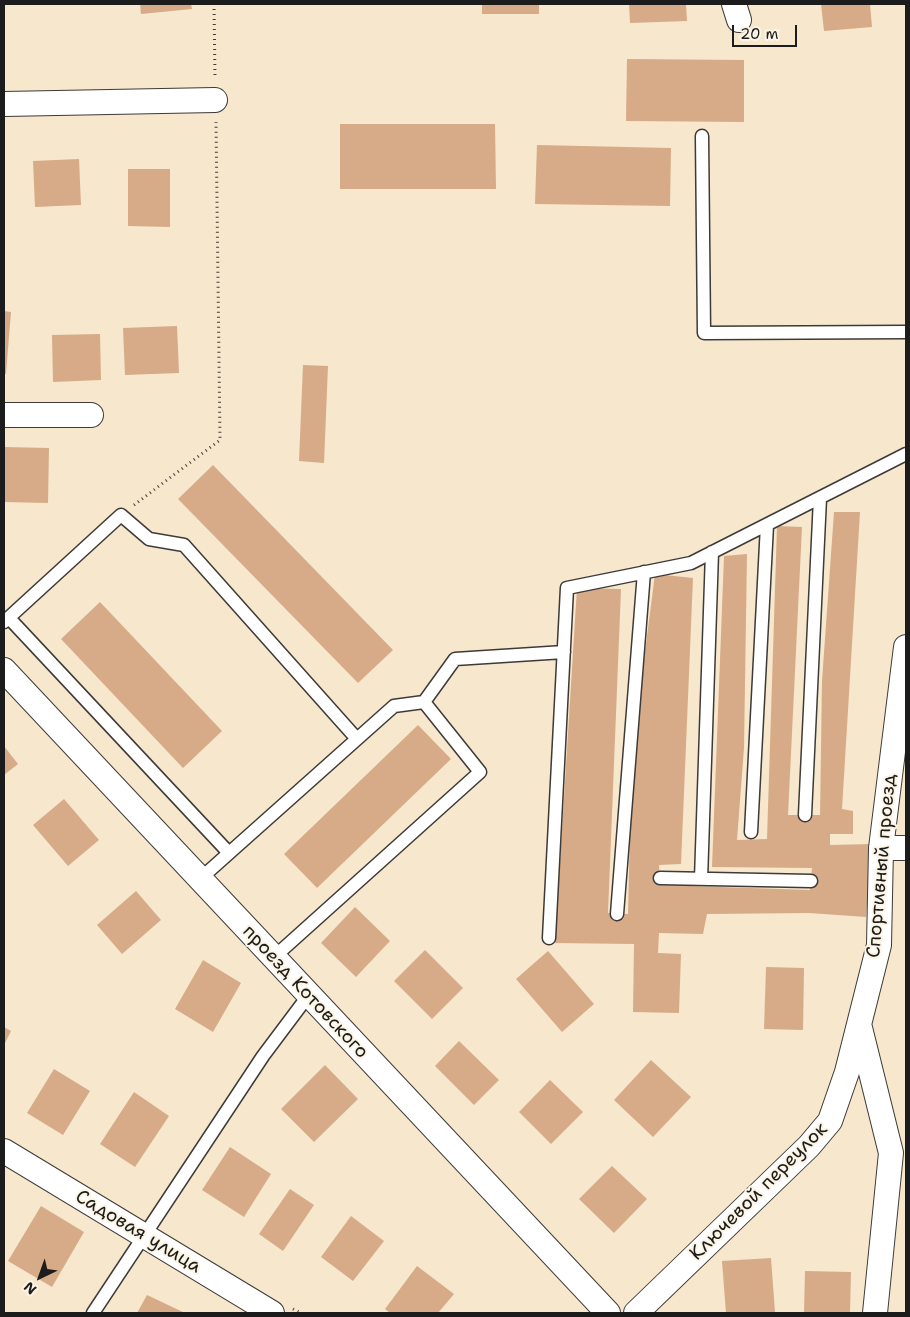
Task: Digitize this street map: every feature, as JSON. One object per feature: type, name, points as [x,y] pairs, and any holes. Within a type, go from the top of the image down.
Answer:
[{"type":"street","points":[[4,104],[215,100]]},
{"type":"street","points":[[4,415],[92,415]]},
{"type":"street","name":"Спортивный проезд","points":[[859,1024],[879,945],[881,848],[906,647]]},
{"type":"street","name":"проезд Котовского","points":[[4,670],[308,996],[608,1313]]},
{"type":"street","points":[[881,848],[906,848]]},
{"type":"street","points":[[859,1024],[891,1153],[875,1313]]},
{"type":"street","name":"Ключевой переулок","points":[[636,1313],[809,1146],[830,1121],[847,1072],[859,1024]]},
{"type":"street","name":"Садовая улица","points":[[4,1151],[272,1313]]},
{"type":"lane","points":[[702,136],[704,333],[906,332]]},
{"type":"lane","points":[[549,938],[567,588],[691,563],[906,454]]},
{"type":"lane","points":[[805,815],[820,498]]},
{"type":"lane","points":[[229,853],[6,620],[121,515],[149,539],[184,545],[357,739]]},
{"type":"lane","points":[[751,832],[766,525]]},
{"type":"lane","points":[[701,879],[712,552]]},
{"type":"lane","points":[[617,914],[644,572]]},
{"type":"lane","points":[[200,878],[394,706],[424,702],[455,659],[564,652]]},
{"type":"lane","points":[[273,958],[480,772],[424,702]]},
{"type":"lane","points":[[660,878],[811,881]]},
{"type":"lane","points":[[93,1313],[262,1056],[308,996]]},
{"type":"path","points":[[121,515],[220,440],[214,4]]},
{"type":"building","points":[[140,4],[191,4],[192,9],[141,14]]},
{"type":"building","points":[[482,4],[539,4],[539,14],[482,14]]},
{"type":"building","points":[[629,4],[686,4],[687,21],[630,23]]},
{"type":"building","points":[[821,4],[870,4],[872,27],[824,31]]},
{"type":"building","points":[[627,59],[744,60],[744,122],[626,121]]},
{"type":"building","points":[[340,124],[495,124],[496,189],[340,189]]},
{"type":"building","points":[[537,145],[671,148],[670,206],[535,204]]},
{"type":"building","points":[[79,159],[81,205],[35,207],[33,161]]},
{"type":"building","points":[[128,169],[170,169],[170,227],[128,226]]},
{"type":"building","points":[[4,311],[11,312],[6,374],[4,373]]},
{"type":"building","points":[[177,326],[179,373],[125,375],[123,328]]},
{"type":"building","points":[[100,334],[101,380],[53,382],[52,335]]},
{"type":"building","points":[[303,365],[328,366],[324,463],[299,461]]},
{"type":"building","points":[[4,447],[49,448],[48,503],[4,502]]},
{"type":"building","points":[[213,465],[393,650],[358,683],[178,499]]},
{"type":"building","points":[[834,512],[860,512],[842,809],[853,811],[853,834],[830,834],[830,845],[872,844],[866,917],[809,913],[707,914],[703,934],[659,933],[658,953],[681,954],[679,1013],[633,1012],[634,944],[555,943],[577,588],[621,589],[608,913],[628,914],[630,830],[642,675],[655,574],[693,578],[681,864],[659,865],[660,885],[810,890],[812,868],[712,867],[724,556],[747,554],[744,748],[737,840],[767,839],[777,526],[802,527],[788,815],[820,815],[822,681]]},
{"type":"building","points":[[100,602],[222,731],[183,768],[61,639]]},
{"type":"building","points":[[418,725],[451,759],[317,888],[284,854]]},
{"type":"building","points":[[4,746],[18,764],[4,775]]},
{"type":"building","points":[[64,799],[99,840],[68,866],[33,825]]},
{"type":"building","points":[[136,891],[161,920],[122,954],[97,925]]},
{"type":"building","points":[[355,907],[390,941],[356,977],[321,943]]},
{"type":"building","points":[[425,950],[463,988],[432,1019],[394,981]]},
{"type":"building","points":[[548,951],[594,1004],[562,1032],[516,979]]},
{"type":"building","points":[[203,960],[241,983],[213,1032],[175,1009]]},
{"type":"building","points":[[766,967],[804,968],[803,1030],[764,1029]]},
{"type":"building","points":[[4,1027],[11,1031],[4,1045]]},
{"type":"building","points":[[459,1041],[499,1080],[474,1105],[435,1066]]},
{"type":"building","points":[[651,1060],[691,1097],[653,1137],[614,1100]]},
{"type":"building","points":[[325,1065],[358,1099],[314,1142],[281,1109]]},
{"type":"building","points":[[54,1069],[90,1091],[63,1135],[27,1113]]},
{"type":"building","points":[[550,1080],[583,1112],[551,1144],[519,1112]]},
{"type":"building","points":[[134,1092],[169,1116],[135,1167],[100,1144]]},
{"type":"building","points":[[230,1147],[271,1174],[244,1217],[202,1190]]},
{"type":"building","points":[[612,1166],[647,1199],[614,1233],[579,1199]]},
{"type":"building","points":[[290,1189],[314,1205],[283,1251],[259,1234]]},
{"type":"building","points":[[41,1206],[84,1232],[52,1287],[8,1261]]},
{"type":"building","points":[[351,1216],[384,1241],[353,1281],[321,1257]]},
{"type":"building","points":[[771,1258],[775,1312],[726,1313],[722,1261]]},
{"type":"building","points":[[417,1266],[454,1294],[438,1313],[390,1313],[385,1309]]},
{"type":"building","points":[[805,1271],[851,1272],[850,1313],[804,1313]]},
{"type":"building","points":[[147,1295],[185,1313],[137,1313]]}]
